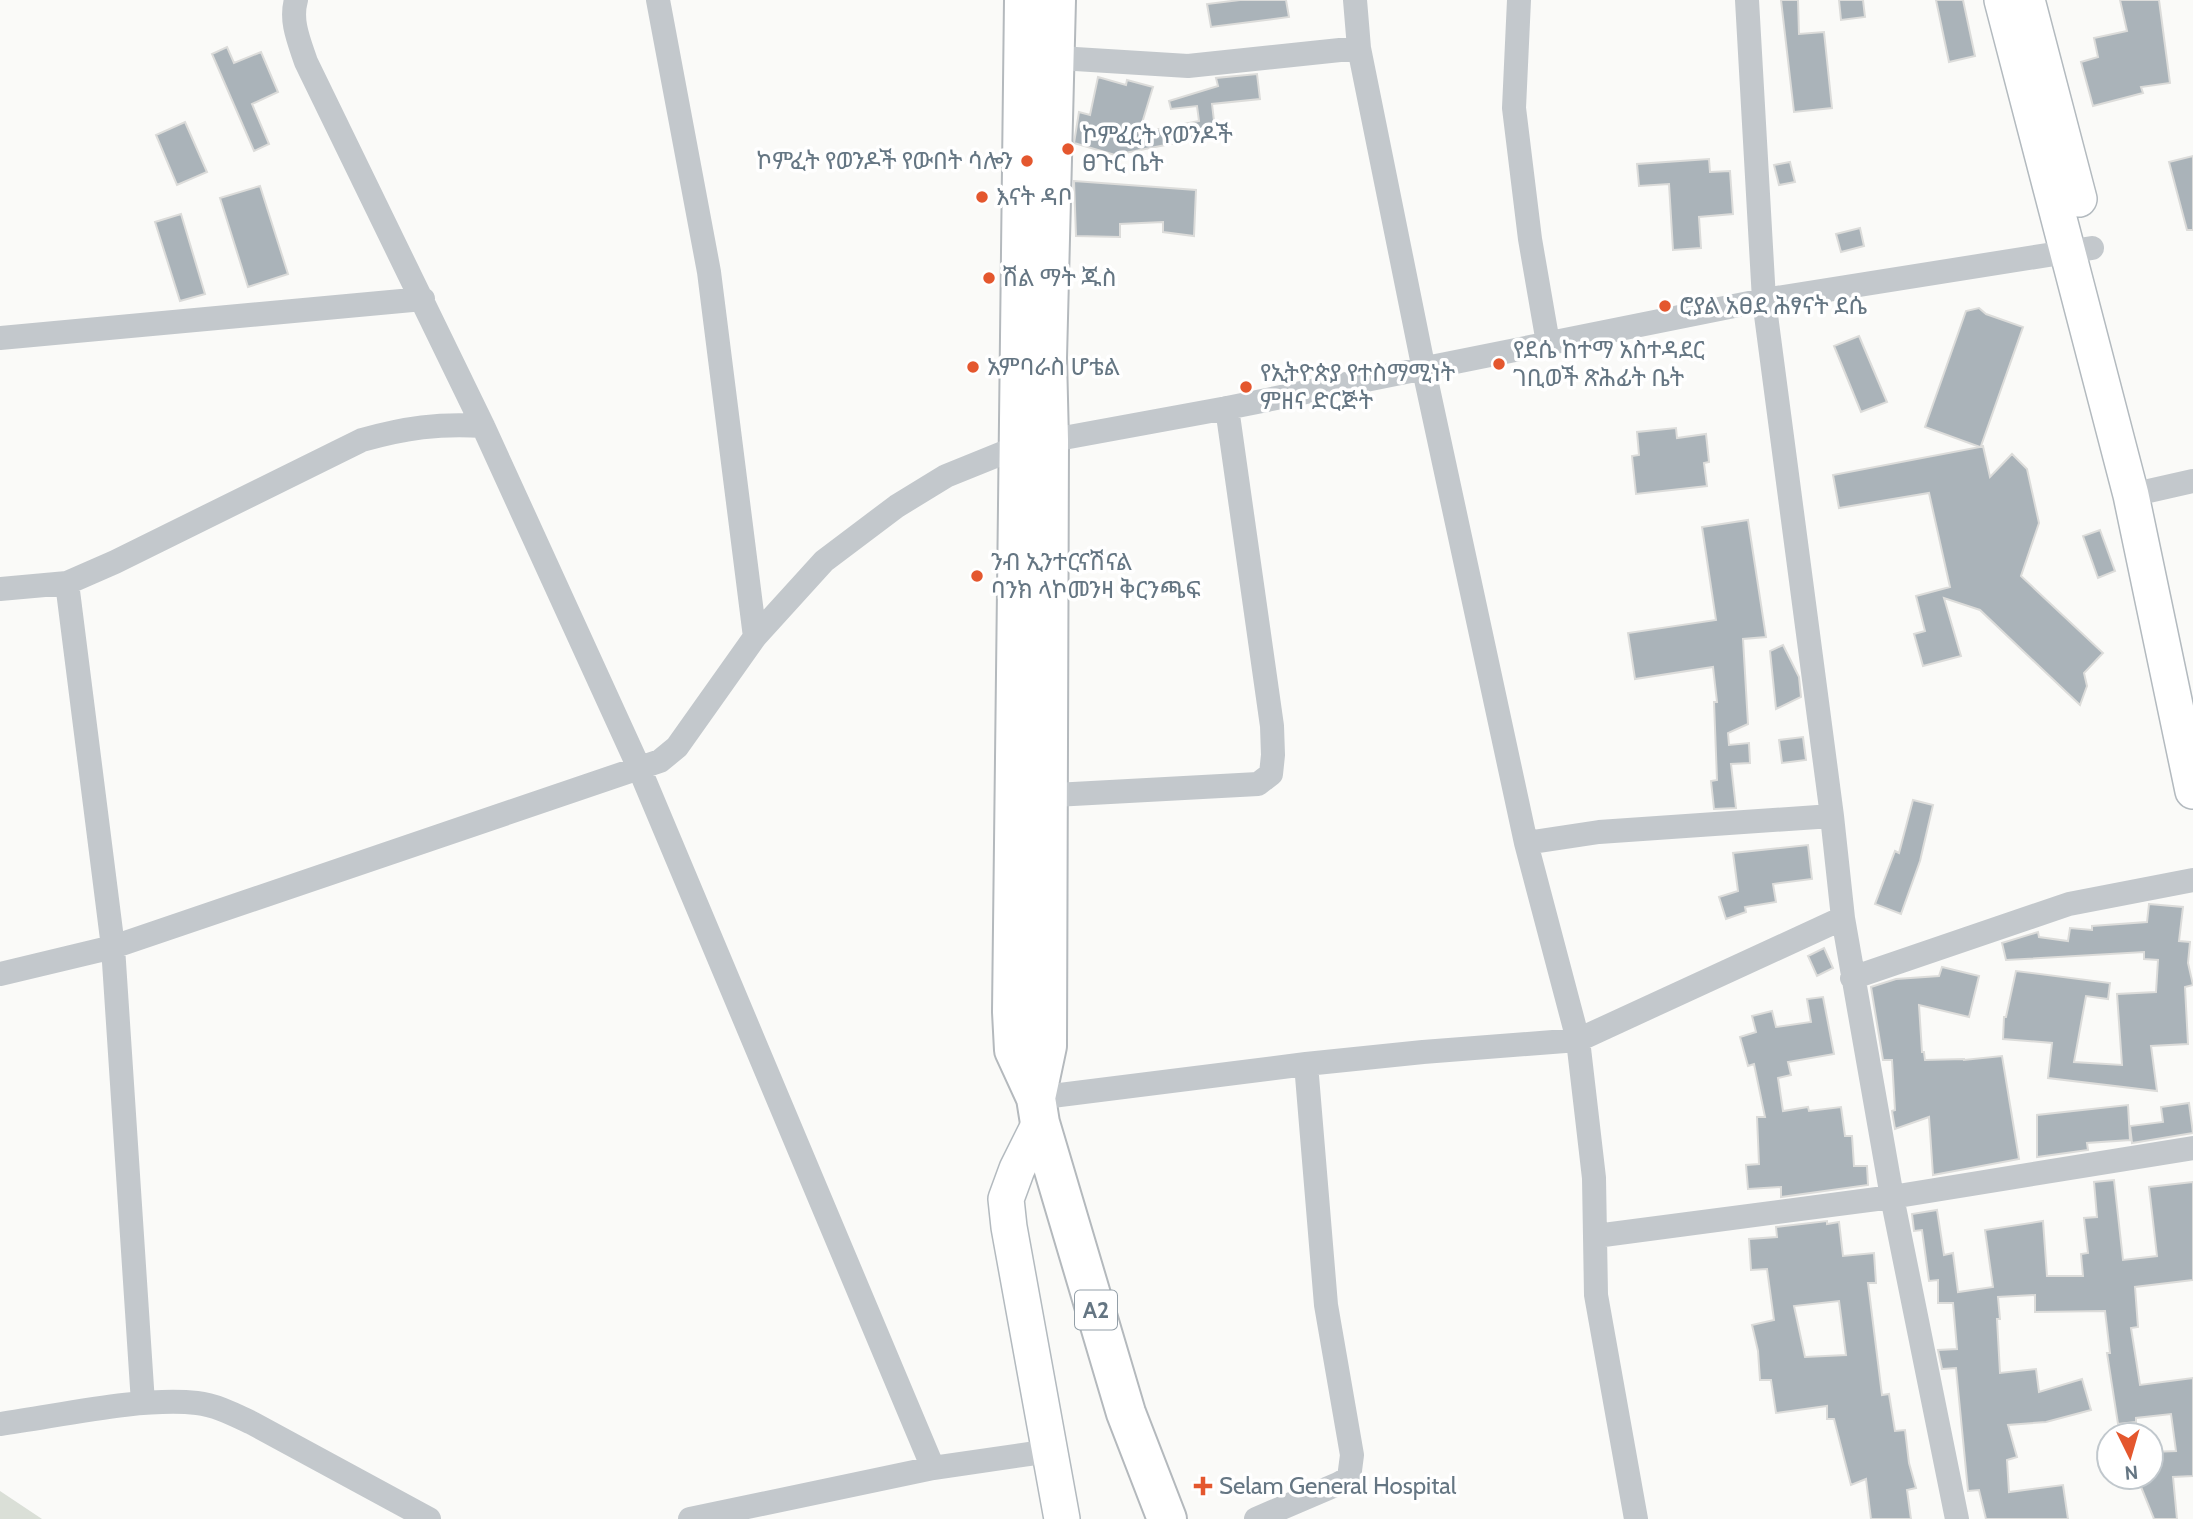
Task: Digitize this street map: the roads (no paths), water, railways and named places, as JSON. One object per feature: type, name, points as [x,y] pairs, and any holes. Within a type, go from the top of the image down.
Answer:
[{"type":"highway","name":"A2","points":[[1024,0],[1039,57],[1038,178],[1031,797],[1012,1012],[1014,1050],[1038,1111],[1126,1413],[1167,1519]]},
{"type":"highway","name":"A2","points":[[1039,57],[1056,0]]},
{"type":"street","points":[[296,0],[293,9],[294,25],[306,62],[483,426],[640,769],[933,1468]]},
{"type":"street","points":[[658,0],[709,272],[755,637]]},
{"type":"street","points":[[1355,0],[1359,48],[1424,370],[1525,843],[1578,1041],[1590,1129],[1596,1236],[1596,1295],[1636,1519]]},
{"type":"street","points":[[1518,0],[1514,108],[1530,239],[1548,343]]},
{"type":"street","points":[[1747,0],[1764,300],[1843,918],[1892,1197],[1957,1519]]},
{"type":"street","points":[[2002,0],[2080,251],[2143,492],[2193,665]]},
{"type":"street","points":[[2027,0],[2080,251]]},
{"type":"street","points":[[1039,57],[1188,66],[1359,48]]},
{"type":"street","points":[[0,974],[113,947],[660,761],[677,747],[755,637],[824,561],[897,506],[946,476],[1034,443],[1424,370],[1764,300],[2080,251]]},
{"type":"street","points":[[0,338],[423,299]]},
{"type":"street","points":[[1031,797],[1258,784],[1271,774],[1272,726],[1227,408]]},
{"type":"street","points":[[0,589],[66,583],[115,562],[362,440],[401,429],[447,423],[483,426]]},
{"type":"street","points":[[2143,492],[2193,481]]},
{"type":"street","points":[[2143,492],[2193,792]]},
{"type":"street","points":[[66,583],[113,947],[143,1403]]},
{"type":"street","points":[[1525,843],[1599,832],[1832,816]]},
{"type":"street","points":[[1852,978],[2069,904],[2193,880]]},
{"type":"street","points":[[1062,1519],[1006,1199],[1038,1111],[1306,1064],[1578,1041],[1843,918]]},
{"type":"street","points":[[1256,1519],[1338,1484],[1349,1478],[1352,1469],[1352,1455],[1326,1305],[1306,1064]]},
{"type":"street","points":[[1596,1236],[1892,1197],[2193,1147]]},
{"type":"street","points":[[0,1424],[143,1403],[198,1403],[227,1411],[429,1519]]},
{"type":"street","points":[[690,1519],[933,1468],[1050,1451]]},
{"type":"place","name":"ኮምፈርት የወንዶች ፀጉር ቤት","points":[[1068,149]]},
{"type":"place","name":"ኮምፈት የወንዶች የውበት ሳሎን","points":[[1027,161]]},
{"type":"place","name":"እናት ዳቦ","points":[[982,197]]},
{"type":"place","name":"ሽል ማት ጁስ","points":[[989,278]]},
{"type":"place","name":"ሮያል አፀደ ሕፃናት ደሴ","points":[[1665,306]]},
{"type":"place","name":"የደሴ ከተማ አስተዳደር ገቢወች ጽሕፊት ቤት","points":[[1499,364]]},
{"type":"place","name":"አምባራስ ሆቴል","points":[[973,367]]},
{"type":"place","name":"የኢትዮጵያ የተስማሚነት ምዘና ድርጅት","points":[[1246,387]]},
{"type":"place","name":"ንብ ኢንተርናሽናል ባንክ ላኮመንዛ ቅርንጫፍ","points":[[977,576]]},
{"type":"place","name":"Selam General Hospital","points":[[1203,1486]]}]
